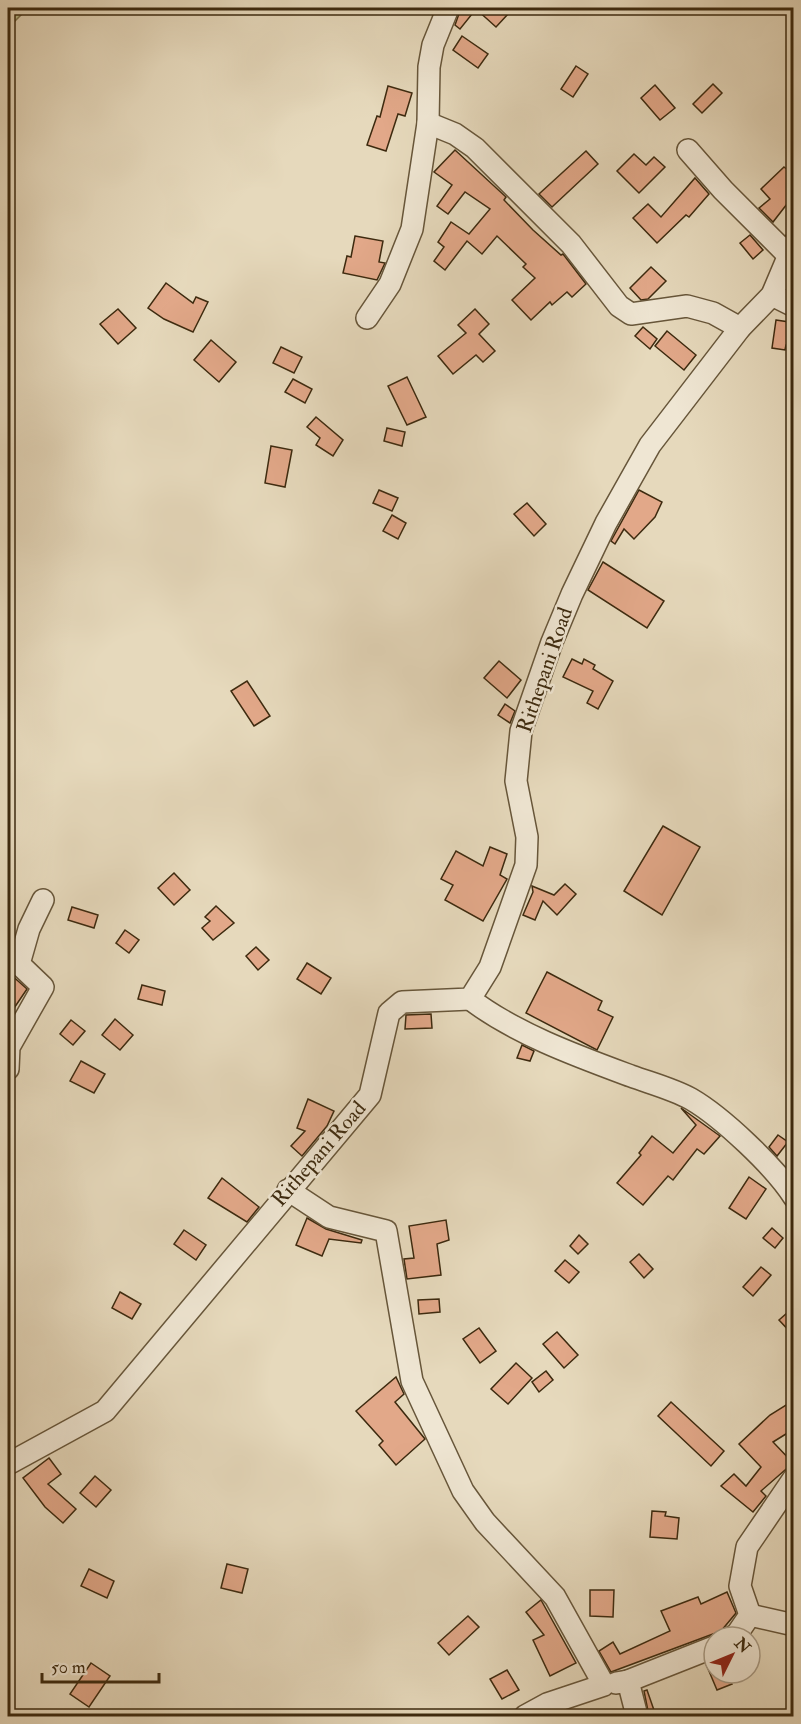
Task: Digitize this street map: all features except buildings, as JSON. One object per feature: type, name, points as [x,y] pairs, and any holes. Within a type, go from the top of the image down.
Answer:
[{"type":"street","points":[[367,318],[390,284],[412,229],[428,123],[429,67],[433,45],[448,8]]},
{"type":"street","points":[[428,123],[455,134],[476,148],[571,244],[619,306],[632,314],[687,306],[713,313],[740,328]]},
{"type":"street","points":[[688,150],[723,190],[790,248]]},
{"type":"street","name":"Rithepani Road","points":[[8,1464],[105,1410],[370,1095],[389,1012],[402,1002],[470,999],[490,967],[526,865],[527,837],[516,781],[521,731],[552,642],[606,523],[650,445],[740,328],[772,295],[790,248]]},
{"type":"street","points":[[772,295],[794,306]]},
{"type":"street","points":[[8,1069],[9,1047],[29,1016],[43,987],[19,964],[29,929],[43,900]]},
{"type":"street","points":[[470,999],[486,1011],[531,1034],[691,1099],[739,1136],[794,1197]]},
{"type":"street","points":[[288,1190],[329,1217],[386,1231],[412,1381],[462,1491],[485,1522],[555,1597],[604,1685]]},
{"type":"street","points":[[750,1615],[740,1586],[747,1547],[794,1478]]},
{"type":"street","points":[[750,1615],[794,1625]]},
{"type":"street","points":[[743,1625],[750,1615]]},
{"type":"street","points":[[525,1716],[547,1704],[604,1685],[628,1681],[702,1652]]},
{"type":"street","points":[[628,1681],[637,1716]]},
{"type":"green space","points":[[8,8],[28,8],[8,28]]}]
